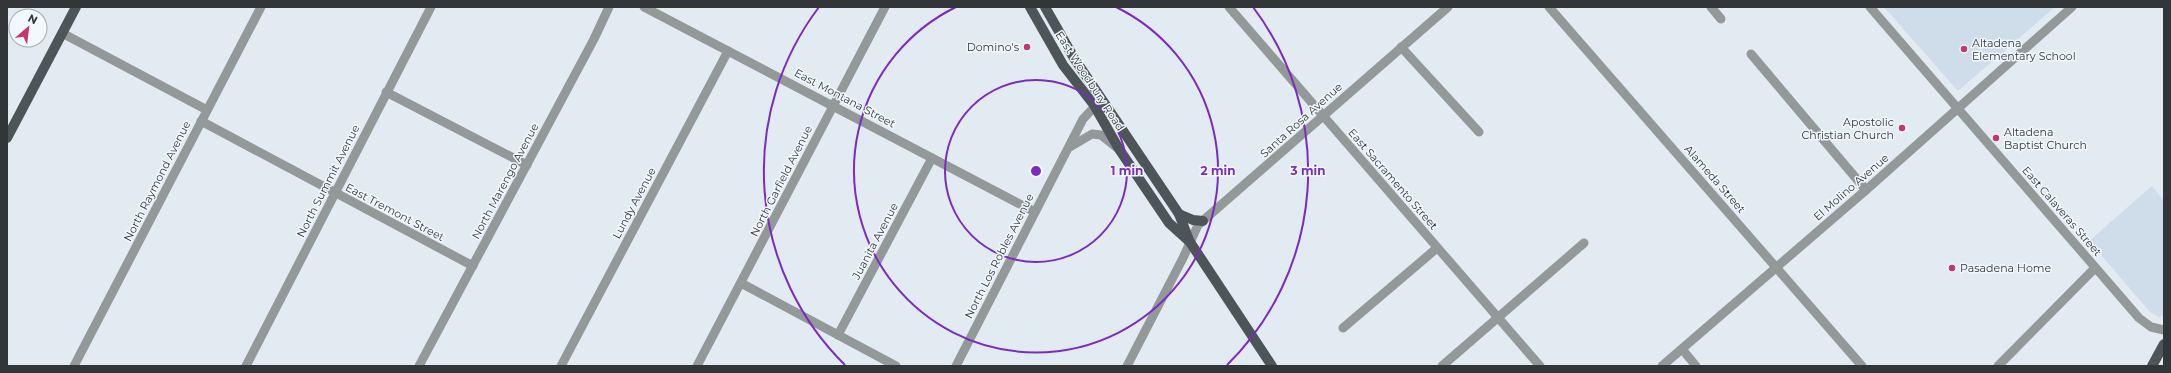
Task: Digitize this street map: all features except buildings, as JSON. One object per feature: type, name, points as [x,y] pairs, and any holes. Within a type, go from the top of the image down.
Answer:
[{"type":"main road","points":[[7,138],[76,7]]},
{"type":"main road","name":"East Woodbury Road","points":[[1030,7],[1063,65],[1094,105],[1119,150],[1169,223],[1190,242]]},
{"type":"main road","name":"East Woodbury Road","points":[[1045,7],[1060,34],[1179,214],[1190,242],[1272,366]]},
{"type":"main road","points":[[1049,41],[1060,34]]},
{"type":"main road","points":[[1179,214],[1192,220],[1203,221]]},
{"type":"main road","points":[[2152,366],[2164,344]]},
{"type":"street","name":"North Raymond Avenue","points":[[74,366],[261,7]]},
{"type":"street","name":"North Summit Avenue","points":[[246,366],[431,7]]},
{"type":"street","name":"North Marengo Avenue","points":[[420,366],[609,7]]},
{"type":"street","name":"East Montana Street","points":[[644,7],[1036,212]]},
{"type":"street","name":"North Garfield Avenue","points":[[697,366],[885,7]]},
{"type":"street","name":"East Sacramento Street","points":[[1229,7],[1540,366]]},
{"type":"street","name":"Santa Rosa Avenue","points":[[1127,366],[1198,225],[1448,7]]},
{"type":"street","name":"Alameda Street","points":[[1549,7],[1862,366]]},
{"type":"street","points":[[1711,7],[1721,19]]},
{"type":"street","name":"East Calaveras Street","points":[[1870,7],[2139,318],[2156,329],[2164,330]]},
{"type":"street","name":"El Molino Avenue","points":[[1662,366],[1866,190],[2072,7]]},
{"type":"street","points":[[62,33],[207,110]]},
{"type":"street","points":[[1401,47],[1479,132]]},
{"type":"street","name":"Lundy Avenue","points":[[561,366],[728,51]]},
{"type":"street","points":[[1751,54],[1866,190]]},
{"type":"street","points":[[386,92],[527,165]]},
{"type":"street","name":"North Los Robles Avenue","points":[[956,366],[1036,212],[1082,119],[1094,105],[1103,99]]},
{"type":"street","name":"East Tremont Street","points":[[201,121],[473,266]]},
{"type":"street","points":[[1068,148],[1092,134],[1101,135],[1119,150]]},
{"type":"street","name":"Juanita Avenue","points":[[838,335],[932,158]]},
{"type":"street","points":[[1442,366],[1584,242]]},
{"type":"street","points":[[1343,328],[1437,248]]},
{"type":"street","points":[[1998,366],[2095,268]]},
{"type":"street","points":[[741,283],[896,366]]},
{"type":"street","points":[[1682,349],[1696,366]]},
{"type":"shaded area","name":"Altadena Elementary School","points":[[1884,7],[2055,7],[1958,91]]},
{"type":"shaded area","points":[[2152,186],[2164,201],[2164,315],[2159,317],[2150,312],[2089,241]]},
{"type":"place","name":"Domino's","points":[[1027,47]]},
{"type":"place","name":"Altadena Elementary School","points":[[1964,49]]},
{"type":"place","name":"Apostolic Christian Church","points":[[1902,128]]},
{"type":"place","name":"Altadena Baptist Church","points":[[1996,138]]},
{"type":"place","name":"Pasadena Home","points":[[1952,268]]}]
